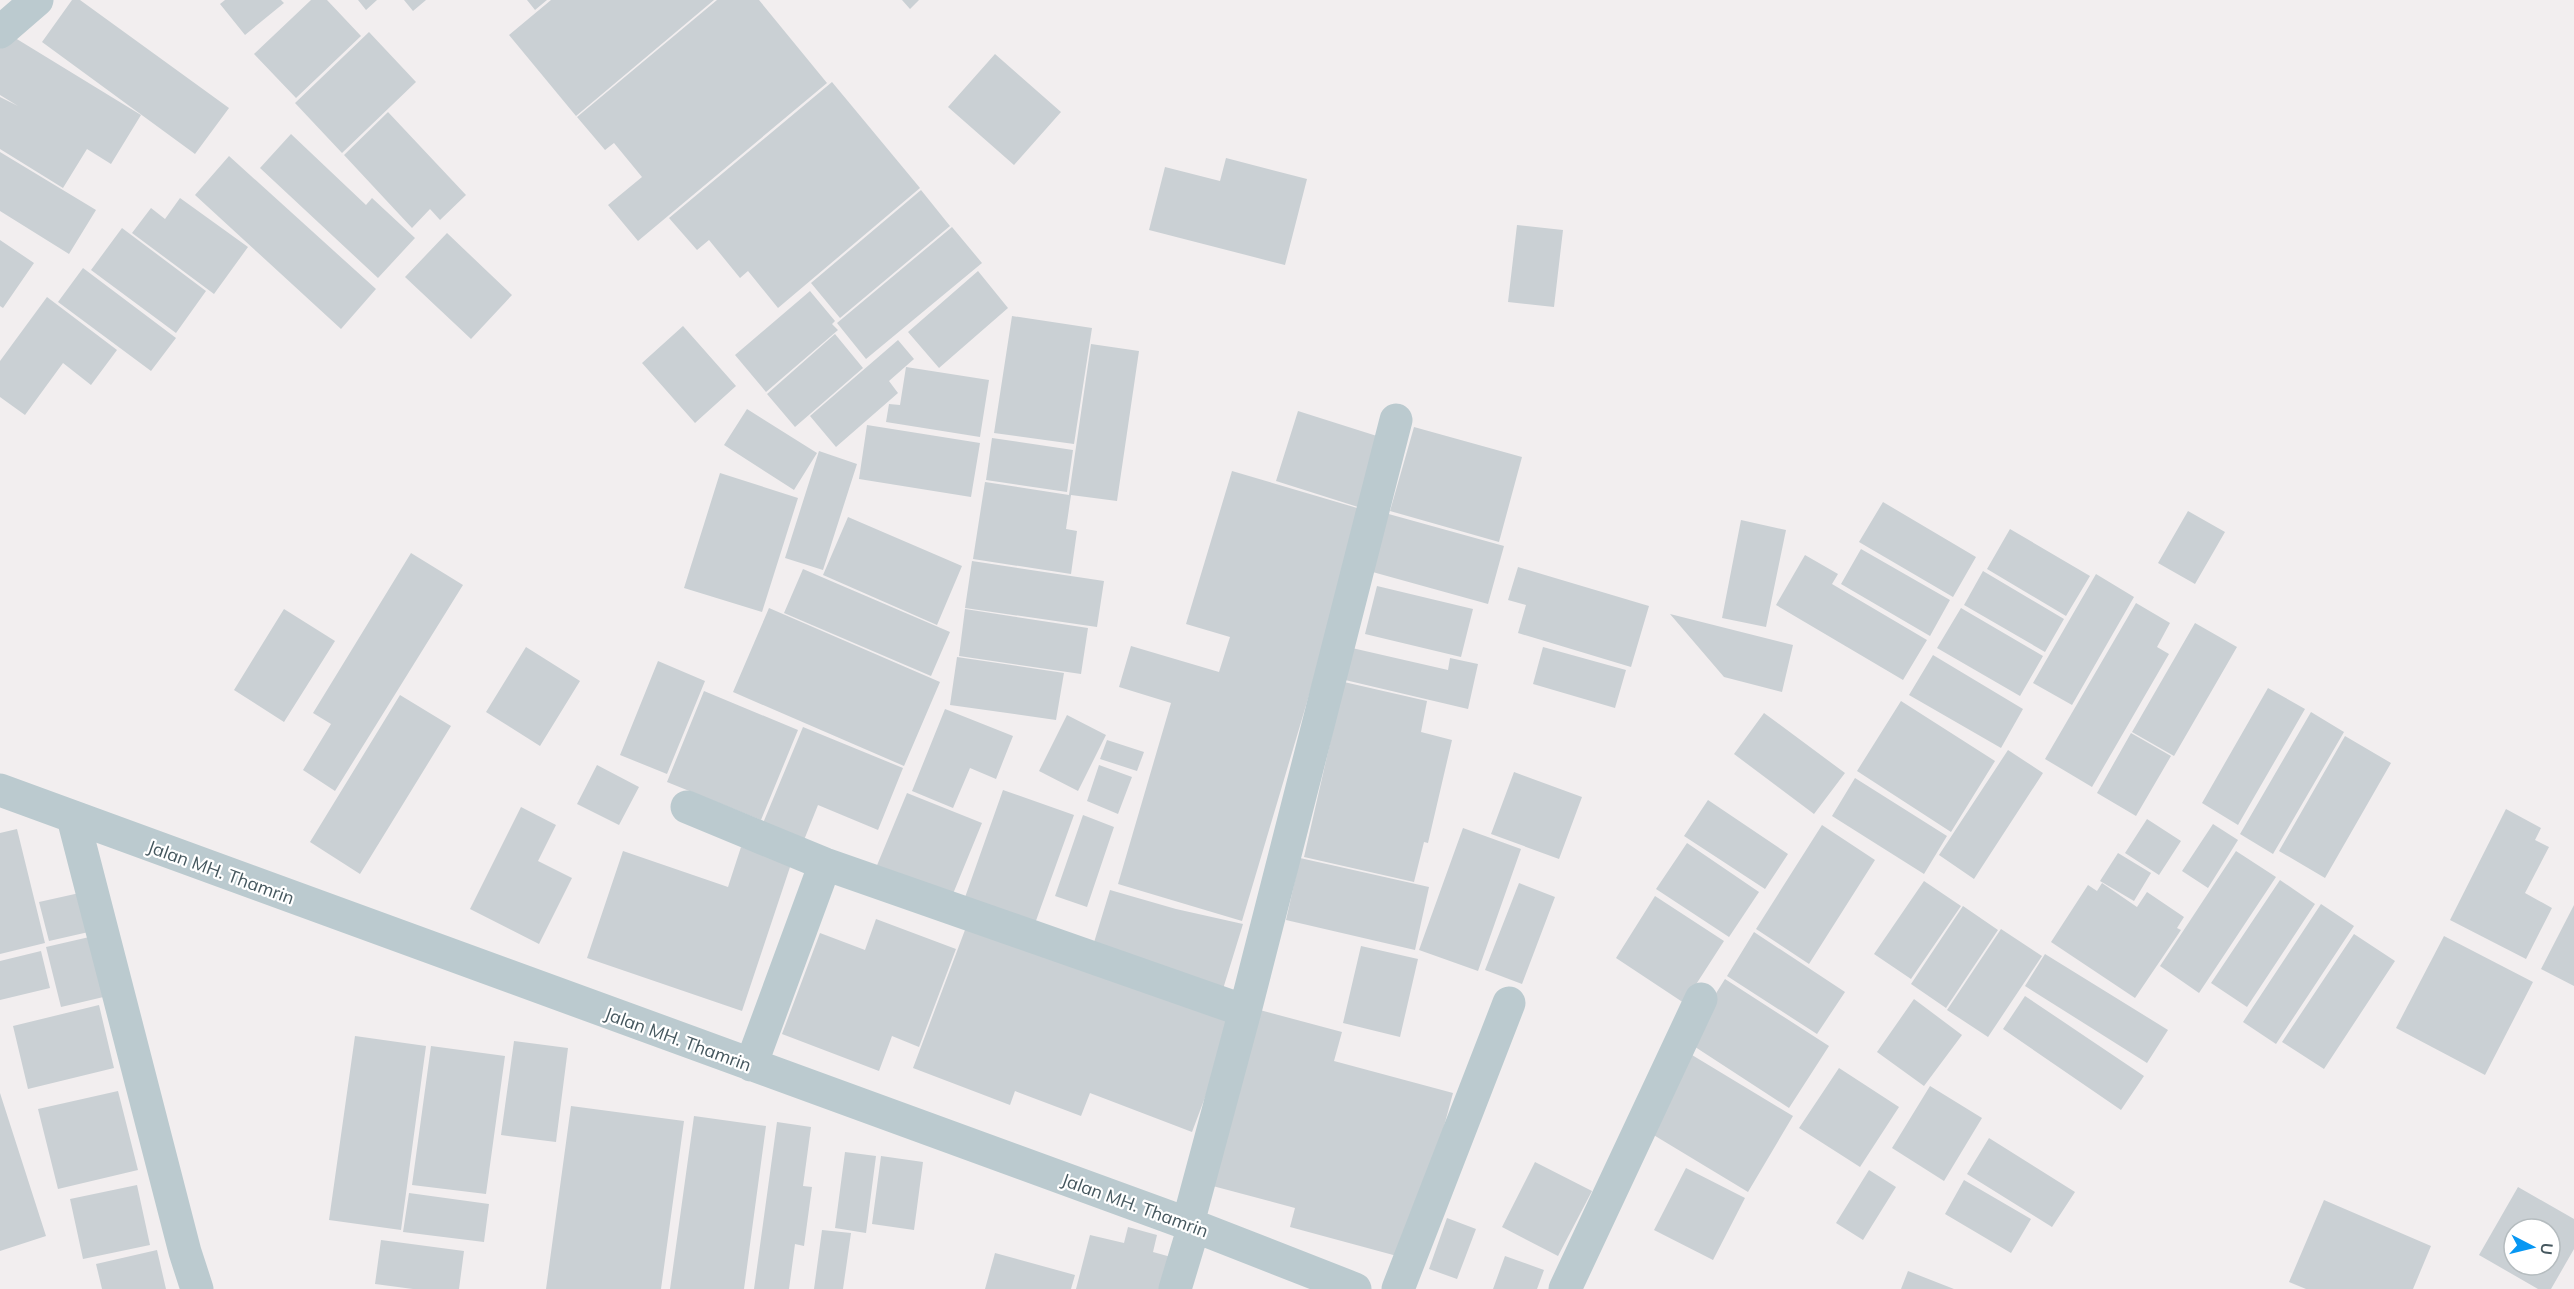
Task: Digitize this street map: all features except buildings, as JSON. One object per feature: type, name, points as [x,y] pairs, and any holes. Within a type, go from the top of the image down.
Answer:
[{"type":"street","points":[[0,32],[33,1]]},
{"type":"street","points":[[1175,1289],[1396,420]]},
{"type":"street","name":"Jalan MH. Thamrin","points":[[0,790],[1191,1225],[1355,1289]]},
{"type":"street","points":[[687,807],[825,864],[1245,1011]]},
{"type":"street","points":[[73,818],[185,1252],[197,1289]]},
{"type":"street","points":[[751,1065],[825,864]]},
{"type":"street","points":[[1565,1289],[1701,999]]},
{"type":"street","points":[[1398,1289],[1509,1003]]}]
